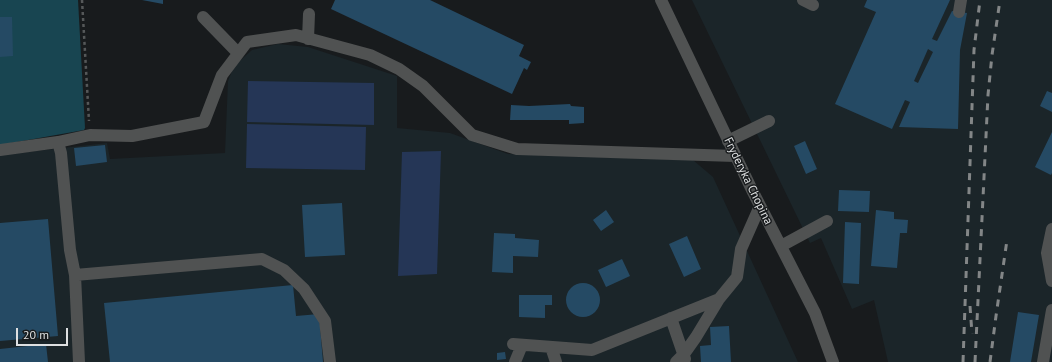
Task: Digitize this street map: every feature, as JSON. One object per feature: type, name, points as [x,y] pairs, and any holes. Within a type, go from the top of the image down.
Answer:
[{"type":"street","name":"Fryderyka Chopina","points":[[661,0],[735,156],[815,312],[834,362]]},
{"type":"street","points":[[308,39],[309,14]]},
{"type":"street","points":[[203,18],[238,53]]},
{"type":"street","points":[[0,150],[58,142],[90,135],[132,136],[204,122],[222,75],[246,42],[296,36],[370,55],[399,70],[423,86],[472,136],[517,149],[735,156]]},
{"type":"street","points":[[728,141],[769,121]]},
{"type":"street","points":[[58,142],[61,153],[70,250],[75,275],[79,362]]},
{"type":"street","points":[[682,359],[719,299],[737,277],[741,250],[760,206]]},
{"type":"street","points":[[781,246],[827,221]]},
{"type":"street","points":[[1052,229],[1047,253],[1052,282]]},
{"type":"street","points":[[75,275],[262,259],[284,270],[304,289],[325,321],[330,362]]},
{"type":"street","points":[[515,362],[517,344],[592,350],[719,299]]},
{"type":"street","points":[[1043,362],[1052,310]]},
{"type":"street","points":[[671,318],[682,359]]},
{"type":"street","points":[[551,347],[556,362]]},
{"type":"path","points":[[82,0],[90,135]]},
{"type":"shaded area","points":[[0,0],[78,0],[84,130],[0,145]]},
{"type":"shaded area","points":[[692,0],[1052,0],[1052,362],[888,362],[874,300],[852,309],[821,238],[810,243]]},
{"type":"shaded area","points":[[278,44],[308,47],[397,76],[397,128],[450,133],[508,154],[693,160],[713,177],[798,362],[0,362],[0,155],[107,143],[110,159],[225,153],[228,81],[234,66],[252,50]]},
{"type":"shaded area","points":[[248,81],[374,83],[374,125],[247,122]]},
{"type":"shaded area","points":[[247,124],[366,127],[365,170],[246,168]]},
{"type":"shaded area","points":[[441,151],[437,274],[398,276],[402,152]]},
{"type":"building","points":[[142,0],[163,0],[163,4]]},
{"type":"building","points":[[335,0],[430,0],[524,45],[519,56],[531,62],[527,70],[524,68],[512,94],[331,9]]},
{"type":"building","points":[[867,0],[950,0],[932,39],[937,41],[952,11],[967,13],[960,50],[958,129],[899,127],[910,102],[905,100],[892,129],[835,104],[876,12],[864,7]],"holes":[[[928,49],[933,52],[918,83],[914,81]]]},
{"type":"building","points":[[0,17],[12,17],[13,56],[0,57]]},
{"type":"building","points":[[1047,91],[1052,93],[1052,112],[1040,106]]},
{"type":"building","points":[[570,104],[571,106],[584,107],[584,123],[569,124],[569,120],[510,120],[511,105],[529,106]]},
{"type":"building","points":[[1052,132],[1052,173],[1051,175],[1035,167]]},
{"type":"building","points":[[805,141],[817,169],[806,174],[794,146]]},
{"type":"building","points":[[105,145],[107,162],[76,166],[74,148]]},
{"type":"building","points":[[839,190],[870,191],[869,212],[838,211]]},
{"type":"building","points":[[342,203],[345,255],[305,257],[302,205]]},
{"type":"building","points":[[606,210],[614,222],[601,231],[593,220]]},
{"type":"building","points":[[876,210],[894,212],[894,219],[908,220],[907,233],[900,233],[897,268],[871,266]]},
{"type":"building","points":[[48,219],[58,336],[0,341],[0,223]]},
{"type":"building","points":[[845,222],[861,223],[859,284],[843,283]]},
{"type":"building","points":[[494,233],[515,234],[515,238],[539,240],[538,257],[513,256],[513,273],[492,272]]},
{"type":"building","points":[[687,236],[701,269],[684,277],[669,244]]},
{"type":"building","points":[[622,259],[630,276],[606,287],[598,270]]},
{"type":"building","points":[[583,283],[595,288],[600,300],[595,312],[583,317],[571,312],[566,300],[571,288]]},
{"type":"building","points":[[293,285],[296,316],[319,314],[323,362],[110,362],[104,303]]},
{"type":"building","points":[[519,295],[552,295],[552,305],[545,305],[545,318],[519,317]]},
{"type":"building","points":[[1018,312],[1039,315],[1031,362],[1010,362]]},
{"type":"building","points":[[729,326],[731,362],[701,362],[700,346],[711,345],[710,327]]},
{"type":"building","points":[[46,344],[48,362],[0,362],[0,349]]},
{"type":"building","points":[[505,352],[506,359],[497,360],[497,353]]},
{"type":"railway","points":[[963,362],[974,50],[980,0]]},
{"type":"railway","points":[[975,362],[988,95],[1000,0]]},
{"type":"railway","points":[[990,362],[1007,240]]},
{"type":"railway","points":[[970,306],[972,334]]}]
